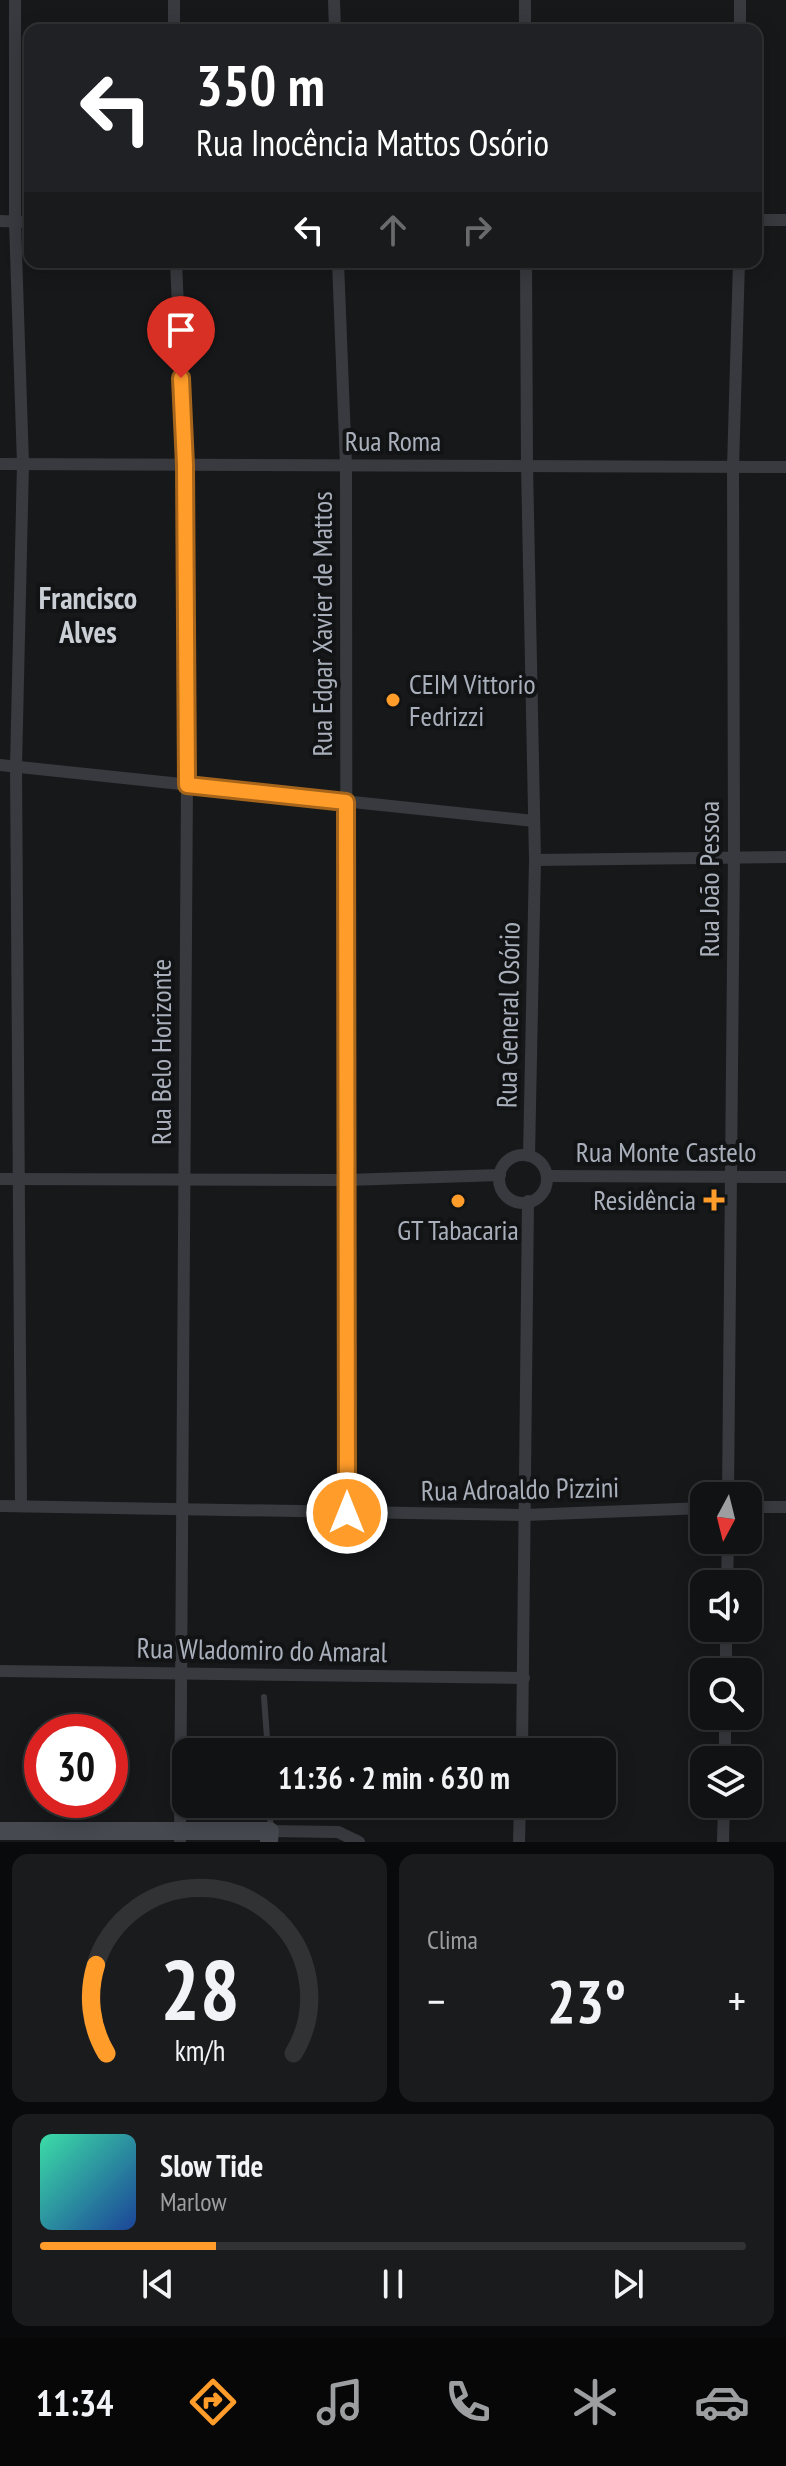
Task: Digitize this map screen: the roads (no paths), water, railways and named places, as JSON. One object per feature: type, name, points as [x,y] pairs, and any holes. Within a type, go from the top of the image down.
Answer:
[{"type":"street","points":[[15,0],[15,222],[23,464],[16,766],[21,1506]]},
{"type":"street","points":[[174,0],[174,24]]},
{"type":"street","points":[[334,0],[335,24]]},
{"type":"street","points":[[525,0],[525,24]]},
{"type":"street","points":[[740,0],[740,24]]},
{"type":"street","points":[[762,220],[786,220]]},
{"type":"street","points":[[0,221],[24,222]]},
{"type":"street","name":"Rua Belo Horizonte","points":[[176,268],[185,465],[187,785],[180,1836]]},
{"type":"street","name":"Rua Edgar Xavier de Mattos","points":[[338,268],[346,466],[347,1513]]},
{"type":"street","name":"Rua General Osório","points":[[526,268],[535,860],[529,1156]]},
{"type":"street","name":"Rua João Pessoa","points":[[728,1482],[734,855],[733,467],[739,268]]},
{"type":"street","name":"Rua Roma","points":[[0,464],[786,467]]},
{"type":"street","points":[[0,765],[534,821]]},
{"type":"street","points":[[535,860],[734,855],[786,857]]},
{"type":"street","points":[[529,1156],[540,1162],[547,1176],[543,1191],[528,1201],[515,1201],[508,1197],[500,1184],[501,1168],[512,1158],[529,1156]]},
{"type":"street","points":[[0,1179],[347,1180],[500,1175]]},
{"type":"street","name":"Rua Monte Castelo","points":[[547,1176],[786,1177]]},
{"type":"street","points":[[522,1738],[528,1201]]},
{"type":"street","name":"Rua Adroaldo Pizzini","points":[[0,1506],[525,1515],[690,1509]]},
{"type":"street","points":[[762,1507],[786,1507]]},
{"type":"street","name":"Rua Wladomiro do Amaral","points":[[0,1671],[524,1678]]},
{"type":"street","points":[[519,1842],[520,1818]]},
{"type":"street","points":[[723,1842],[724,1818]]},
{"type":"street","points":[[4,1835],[270,1836],[338,1832],[359,1842]]},
{"type":"lane","points":[[264,1697],[267,1738]]},
{"type":"place","name":"CEIM Vittorio Fedrizzi","points":[[393,700]]},
{"type":"place","name":"Residência","points":[[714,1200]]},
{"type":"place","name":"GT Tabacaria","points":[[458,1201]]},
{"type":"district","name":"Francisco Alves","points":[[88,616]]}]
